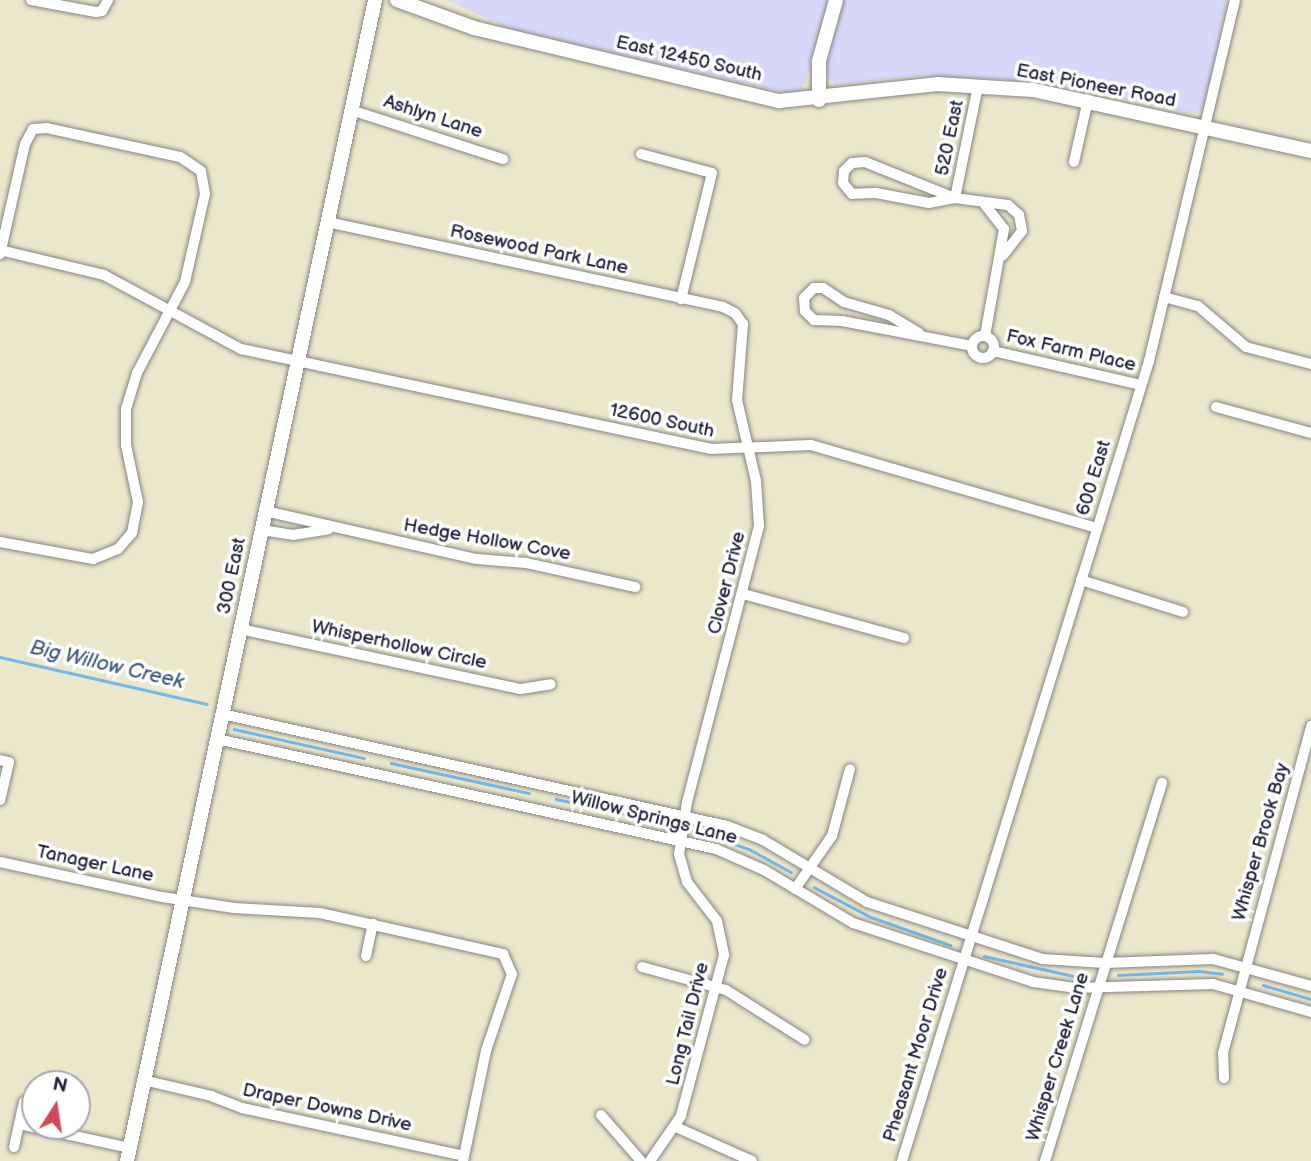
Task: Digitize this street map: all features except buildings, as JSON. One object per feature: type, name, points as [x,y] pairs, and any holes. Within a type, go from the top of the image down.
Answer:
[{"type":"main road","name":"300 East","points":[[128,1155],[375,0]]},
{"type":"main road","name":"East 12450 South","points":[[397,0],[474,28],[779,101],[819,100],[937,84],[978,86]]},
{"type":"main road","points":[[819,100],[819,61],[836,0]]},
{"type":"main road","name":"East Pioneer Road","points":[[978,86],[1087,100],[1311,151]]},
{"type":"street","points":[[31,0],[96,12],[102,11],[108,0]]},
{"type":"street","name":"600 East","points":[[963,960],[1141,385],[1235,0]]},
{"type":"street","name":"520 East","points":[[955,198],[978,86]]},
{"type":"street","points":[[1074,162],[1087,100]]},
{"type":"street","name":"Ashlyn Lane","points":[[351,110],[503,159]]},
{"type":"street","points":[[0,252],[25,144],[33,129],[47,128],[180,157],[201,171],[205,194],[190,261],[170,311],[137,373],[126,409],[126,445],[138,513],[125,542],[109,554],[85,559],[0,542]]},
{"type":"street","points":[[641,153],[712,173],[681,299]]},
{"type":"street","points":[[955,198],[929,203],[852,194],[843,183],[844,172],[852,163],[865,162],[955,198],[985,205],[1008,205],[1021,220],[1020,236],[1003,255]]},
{"type":"street","points":[[919,333],[902,335],[842,320],[814,320],[805,311],[804,298],[814,288],[823,288],[844,302],[890,315],[919,333],[972,346],[985,336],[1003,255],[1003,225],[985,205]]},
{"type":"street","name":"Rosewood Park Lane","points":[[327,222],[729,309],[739,318]]},
{"type":"street","name":"12600 South","points":[[0,252],[104,275],[231,346],[710,449],[747,449],[788,444],[821,447],[1097,528]]},
{"type":"street","points":[[1164,297],[1198,306],[1246,347],[1311,364]]},
{"type":"street","name":"Clover Drive","points":[[685,814],[743,594],[760,512],[737,400],[745,337],[739,318]]},
{"type":"street","points":[[985,336],[991,340],[993,351]]},
{"type":"street","name":"Fox Farm Place","points":[[972,346],[980,358],[993,351],[1141,385]]},
{"type":"street","points":[[1216,407],[1311,432]]},
{"type":"street","name":"Hedge Hollow Cove","points":[[265,511],[333,528],[635,587]]},
{"type":"street","name":"Hedge Hollow Cove","points":[[261,530],[293,535],[333,528]]},
{"type":"street","points":[[1081,580],[1183,612]]},
{"type":"street","points":[[743,594],[904,638]]},
{"type":"street","name":"Whisperhollow Circle","points":[[240,629],[521,689],[551,684]]},
{"type":"street","name":"Willow Springs Lane","points":[[222,714],[685,814],[763,840],[867,902],[1042,959],[1105,962],[1198,958],[1247,967],[1311,986]]},
{"type":"street","name":"Whisper Brook Bay","points":[[1224,1078],[1223,1053],[1247,967],[1259,907],[1311,726]]},
{"type":"street","name":"Willow Springs Lane","points":[[218,739],[680,839],[751,863],[853,923],[1033,982],[1098,988],[1202,983],[1241,991],[1311,1012]]},
{"type":"street","points":[[0,760],[9,762],[0,800]]},
{"type":"street","points":[[795,889],[832,836],[850,769]]},
{"type":"street","name":"Whisper Creek Lane","points":[[1045,1161],[1162,783]]},
{"type":"street","name":"Long Tail Drive","points":[[650,1161],[676,1127],[724,955],[721,932],[682,873],[680,839],[685,814]]},
{"type":"street","name":"Tanager Lane","points":[[0,862],[234,908],[310,912],[495,951],[511,965],[511,978],[486,1051],[464,1158]]},
{"type":"street","points":[[366,956],[373,925]]},
{"type":"street","name":"Pheasant Moor Drive","points":[[902,1161],[963,960]]},
{"type":"street","points":[[642,967],[717,987],[805,1040]]},
{"type":"street","name":"Draper Downs Drive","points":[[144,1080],[211,1096],[242,1108],[464,1158]]},
{"type":"street","points":[[15,1147],[21,1115]]},
{"type":"street","points":[[601,1115],[641,1161]]},
{"type":"street","points":[[19,1124],[128,1155]]},
{"type":"street","points":[[676,1127],[752,1161]]},
{"type":"shaded area","points":[[447,0],[828,0],[805,84],[797,93],[787,93],[510,29]]},
{"type":"shaded area","points":[[841,0],[1227,0],[1205,106],[1195,114],[1065,86],[997,79],[911,76],[835,85],[826,75],[825,64]]},
{"type":"waterway","name":"Big Willow Creek","points":[[0,657],[207,704]]},
{"type":"waterway","name":"Big Willow Creek","points":[[234,729],[364,758]]},
{"type":"waterway","name":"Big Willow Creek","points":[[391,763],[529,793]]},
{"type":"waterway","name":"Big Willow Creek","points":[[556,799],[665,822]]},
{"type":"waterway","name":"Big Willow Creek","points":[[693,830],[749,849],[791,872]]},
{"type":"waterway","name":"Big Willow Creek","points":[[814,887],[871,917],[950,945]]},
{"type":"waterway","name":"Big Willow Creek","points":[[984,956],[1078,977]]},
{"type":"waterway","name":"Big Willow Creek","points":[[1118,975],[1199,971],[1222,974]]},
{"type":"waterway","name":"Big Willow Creek","points":[[1263,985],[1311,999]]}]
